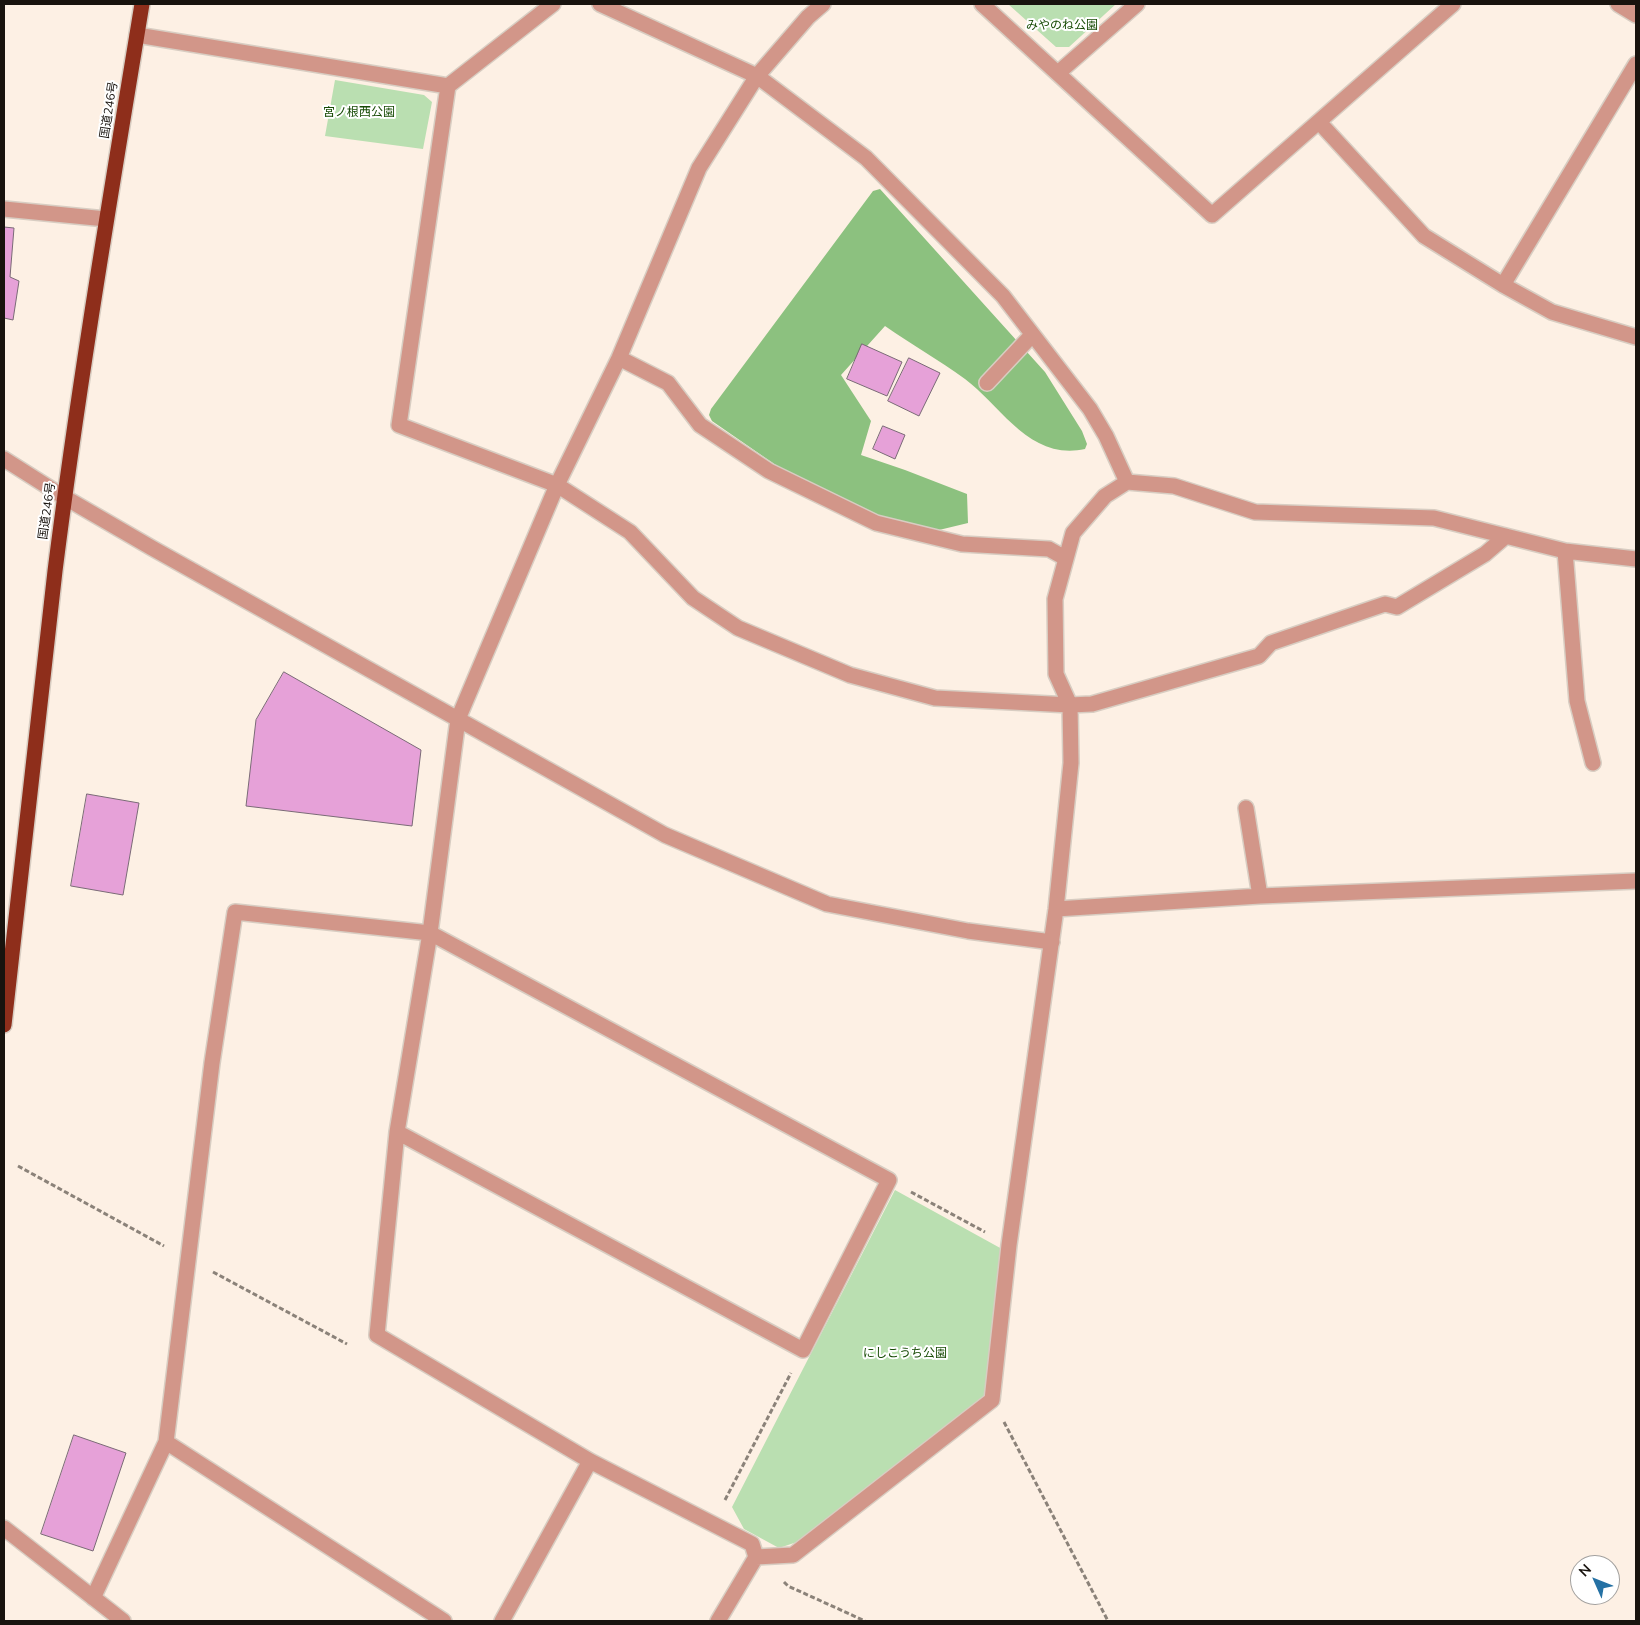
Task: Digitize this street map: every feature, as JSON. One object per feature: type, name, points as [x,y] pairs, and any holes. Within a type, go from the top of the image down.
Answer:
[{"type":"highway","name":"国道246号","points":[[4,1020],[64,497],[106,219],[142,4]]},
{"type":"street","points":[[553,4],[448,86],[399,425],[557,485],[630,532],[693,598],[738,628],[850,675],[936,698],[1070,705],[1092,704],[1259,656],[1271,643],[1385,604],[1397,607],[1485,554],[1506,536]]},
{"type":"street","points":[[600,4],[757,76],[866,158],[1003,296],[1090,409],[1106,436],[1127,482]]},
{"type":"street","points":[[718,1621],[756,1557],[752,1544],[590,1462],[376,1335],[397,1132],[430,933],[458,719],[557,485],[619,358],[699,168],[757,76],[808,17],[823,4]]},
{"type":"street","points":[[982,4],[1212,215],[1453,4]]},
{"type":"street","points":[[1058,74],[1137,4]]},
{"type":"street","points":[[1618,4],[1636,15]]},
{"type":"street","points":[[137,36],[448,86]]},
{"type":"street","points":[[1504,285],[1636,64]]},
{"type":"street","points":[[1319,122],[1424,236],[1552,312],[1636,337]]},
{"type":"street","points":[[4,209],[106,219]]},
{"type":"street","points":[[987,383],[1032,335]]},
{"type":"street","points":[[619,358],[668,383],[700,424],[769,471],[876,523],[962,544],[1050,549],[1065,558]]},
{"type":"street","points":[[4,460],[152,548],[665,835],[827,904],[968,931],[1052,942]]},
{"type":"street","points":[[756,1557],[793,1555],[992,1400],[1010,1245],[1052,942],[1071,763],[1070,705],[1056,674],[1054,599],[1074,533],[1104,496],[1127,482],[1174,486],[1255,512],[1434,518],[1566,550],[1636,559]]},
{"type":"street","points":[[1566,550],[1577,701],[1593,764]]},
{"type":"street","points":[[1246,808],[1260,896]]},
{"type":"street","points":[[1056,908],[1260,896],[1636,881]]},
{"type":"street","points":[[93,1598],[166,1442],[212,1063],[235,912],[430,933],[890,1180],[804,1350],[397,1132]]},
{"type":"street","points":[[166,1442],[444,1621]]},
{"type":"street","points":[[502,1621],[590,1462]]},
{"type":"street","points":[[4,1528],[124,1621]]},
{"type":"path","points":[[18,1166],[347,1344]]},
{"type":"path","points":[[890,1180],[1010,1245]]},
{"type":"path","points":[[713,1523],[804,1350]]},
{"type":"path","points":[[992,1400],[1108,1621]]},
{"type":"path","points":[[756,1557],[788,1586],[864,1621]]},
{"type":"green space","name":"みやのね公園","points":[[1008,4],[1116,4],[1069,47],[1056,47]]},
{"type":"green space","name":"宮ノ根西公園","points":[[335,80],[424,95],[432,102],[423,149],[325,136]]},
{"type":"green space","points":[[880,189],[1045,372],[1082,431],[1087,444],[1085,449],[1066,451],[1048,447],[1033,440],[1018,429],[965,379],[885,326],[841,375],[871,421],[861,455],[967,494],[968,523],[939,530],[887,523],[806,486],[712,421],[709,415],[711,409],[873,191]]},
{"type":"green space","name":"にしこうち公園","points":[[895,1190],[1002,1249],[984,1398],[800,1541],[779,1548],[744,1529],[732,1507]]},
{"type":"building","points":[[4,227],[14,228],[10,277],[19,281],[13,320],[4,318]]},
{"type":"building","points":[[862,344],[902,362],[887,396],[847,379]]},
{"type":"building","points":[[909,358],[940,373],[919,416],[888,401]]},
{"type":"building","points":[[883,426],[905,435],[895,459],[873,449]]},
{"type":"building","points":[[284,672],[421,750],[412,826],[246,806],[256,720]]},
{"type":"building","points":[[87,794],[139,803],[123,895],[71,886]]},
{"type":"building","points":[[74,1435],[126,1453],[93,1551],[41,1534]]}]
